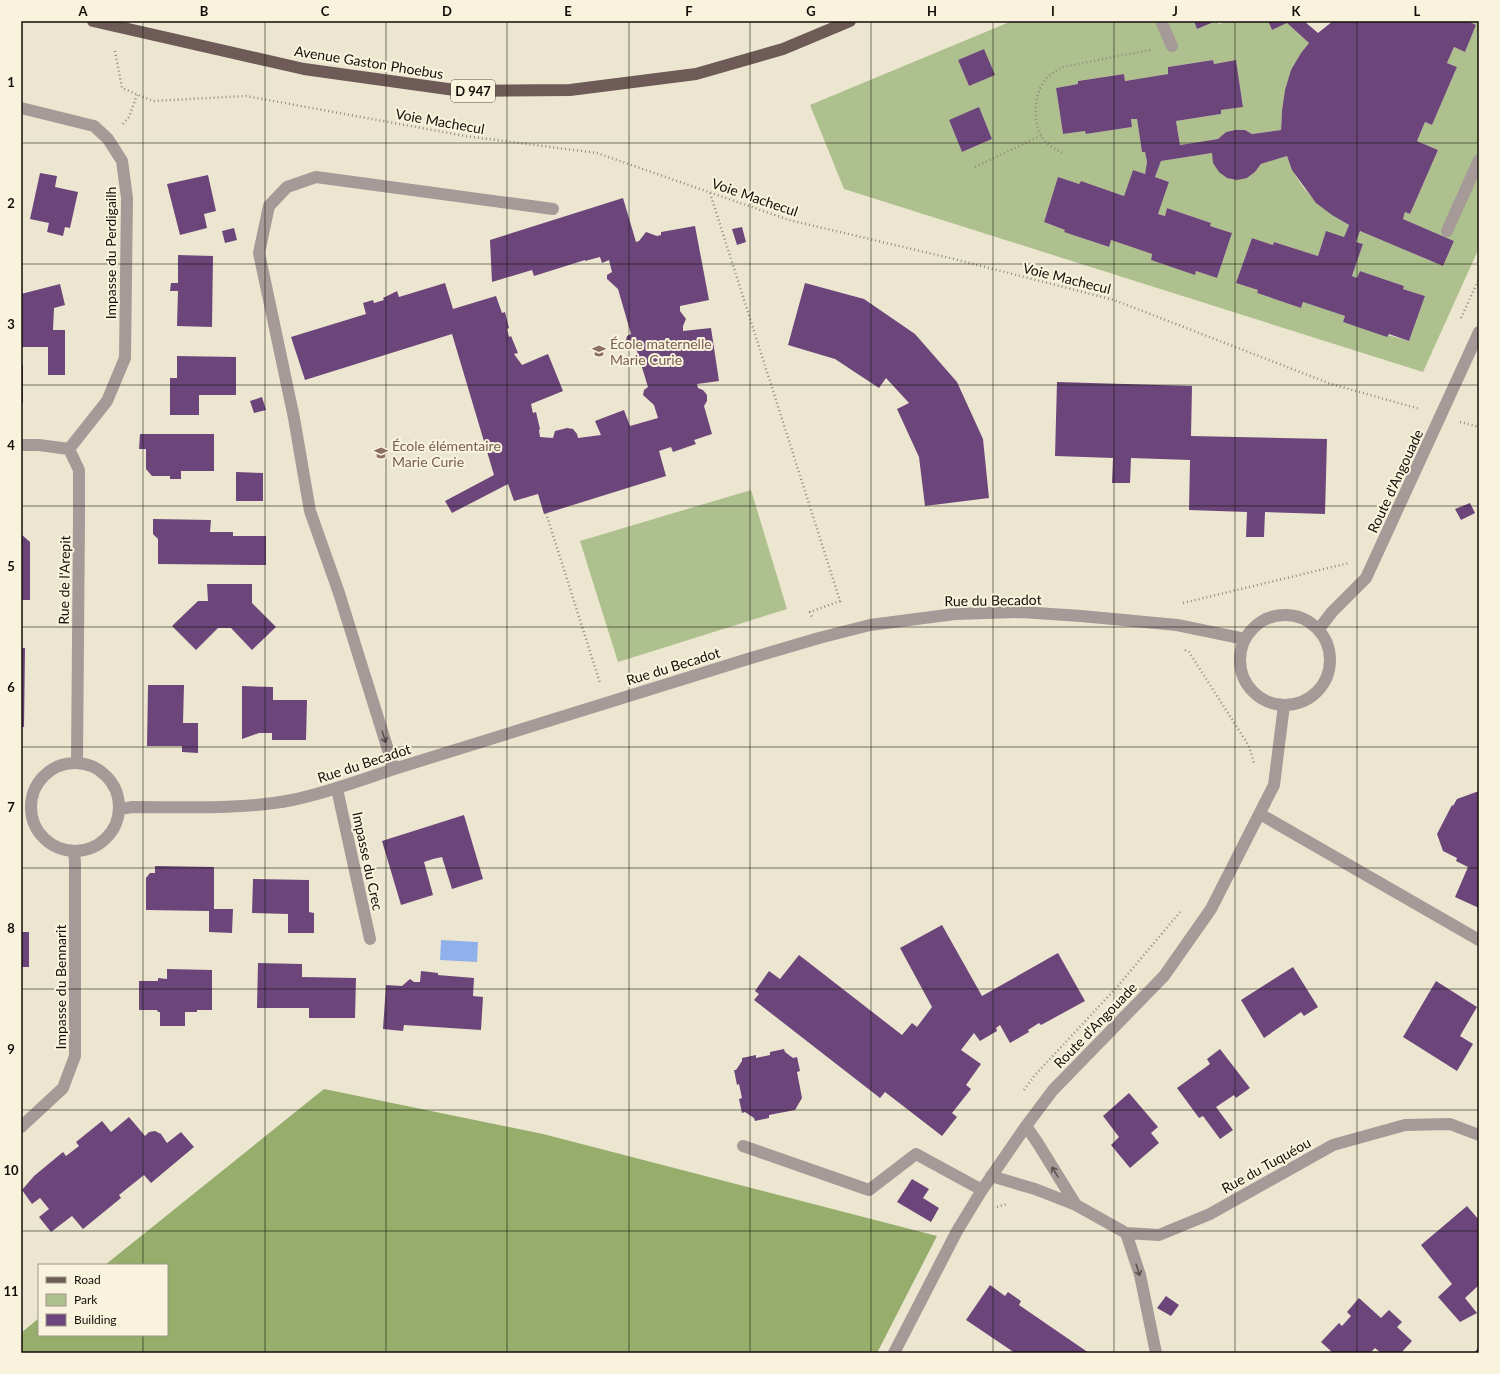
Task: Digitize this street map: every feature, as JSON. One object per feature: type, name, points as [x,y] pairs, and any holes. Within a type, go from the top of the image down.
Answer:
[{"type":"main road","name":"Avenue Gaston Phoebus","points":[[93,21],[304,69],[462,91],[570,90],[696,74],[783,49],[850,21]]},
{"type":"street","points":[[1161,21],[1172,46]]},
{"type":"street","name":"Impasse du Perdigailh","points":[[21,108],[94,126],[108,139],[122,161],[127,198],[125,358],[107,401],[69,449]]},
{"type":"street","points":[[1447,231],[1479,160]]},
{"type":"street","points":[[394,769],[339,593],[310,511],[294,418],[259,253],[269,206],[287,187],[316,177],[552,209]]},
{"type":"street","name":"Route d'Angouade","points":[[1319,629],[1332,612],[1366,578],[1479,332]]},
{"type":"street","points":[[21,445],[39,445],[69,449]]},
{"type":"street","name":"Rue de l'Arepit","points":[[69,449],[79,470],[77,762]]},
{"type":"street","name":"Rue du Becadot","points":[[119,809],[133,807],[236,806],[291,800],[337,788],[606,703],[819,638],[870,625],[947,615],[1021,612],[1169,624],[1245,639]]},
{"type":"street","points":[[1279,615],[1294,615],[1308,620],[1319,629],[1327,642],[1330,657],[1329,672],[1323,686],[1312,696],[1299,703],[1284,705],[1269,702],[1256,695],[1246,683],[1241,669],[1240,654],[1245,639],[1254,628],[1265,619],[1279,615]]},
{"type":"street","name":"Route d'Angouade","points":[[894,1353],[957,1231],[991,1176],[1026,1126],[1053,1090],[1164,976],[1211,909],[1274,786],[1284,705]]},
{"type":"street","points":[[77,762],[94,766],[108,777],[117,792],[119,809],[115,826],[105,840],[90,848],[74,852],[57,848],[42,838],[33,823],[26,805],[44,774],[59,765],[77,762]]},
{"type":"street","name":"Impasse du Crec","points":[[337,788],[370,939]]},
{"type":"street","points":[[1260,814],[1479,940]]},
{"type":"street","name":"Impasse du Bennarit","points":[[21,1127],[63,1088],[75,1056],[74,852]]},
{"type":"street","name":"Rue du Tuquéou","points":[[991,1176],[1035,1189],[1076,1205],[1126,1233],[1159,1235],[1210,1214],[1333,1145],[1405,1126],[1450,1124],[1479,1135]]},
{"type":"street","name":"Rue du Tuquéou","points":[[1026,1126],[1076,1205]]},
{"type":"street","points":[[743,1146],[869,1190],[916,1154],[982,1190]]},
{"type":"street","points":[[1126,1233],[1140,1276],[1156,1353]]},
{"type":"path","points":[[1062,153],[1044,140],[1036,120],[1038,95],[1043,83],[1050,74],[1062,67],[1172,46]]},
{"type":"path","name":"Voie Machecul","points":[[115,51],[122,88],[153,101],[246,96],[465,136],[597,153],[789,220],[954,259],[1114,300],[1332,384],[1426,411]]},
{"type":"path","points":[[119,128],[129,117],[137,95]]},
{"type":"path","points":[[975,167],[1042,135]]},
{"type":"path","points":[[710,192],[840,601],[810,612],[819,638]]},
{"type":"path","points":[[1460,322],[1479,279]]},
{"type":"path","points":[[1418,416],[1421,409]]},
{"type":"path","points":[[1453,420],[1479,427]]},
{"type":"path","points":[[546,513],[606,703]]},
{"type":"path","points":[[1181,606],[1184,603],[1354,562]]},
{"type":"path","points":[[1179,646],[1189,652],[1249,746],[1255,768]]},
{"type":"path","points":[[1022,1092],[1035,1074],[1117,987],[1184,908]]},
{"type":"path","points":[[995,1208],[1011,1202]]},
{"type":"green space","points":[[1012,21],[1194,21],[1197,29],[1216,21],[1219,24],[1226,21],[1268,21],[1272,30],[1287,23],[1309,43],[1295,63],[1287,84],[1284,95],[1281,130],[1252,134],[1245,130],[1235,130],[1226,132],[1218,139],[1180,145],[1176,121],[1221,114],[1221,110],[1243,107],[1236,60],[1214,64],[1213,60],[1168,67],[1168,74],[1125,81],[1124,74],[1078,81],[1078,84],[1056,88],[1063,134],[1085,131],[1086,134],[1132,127],[1131,119],[1137,119],[1142,152],[1145,152],[1147,162],[1145,174],[1133,170],[1124,196],[1081,181],[1079,184],[1058,178],[1044,222],[1065,230],[1065,232],[1108,247],[1111,240],[1152,254],[1151,260],[1195,274],[1196,271],[1217,278],[1232,233],[1210,226],[1211,223],[1167,208],[1165,216],[1158,214],[1169,182],[1155,177],[1161,161],[1212,153],[1247,178],[1255,172],[1261,164],[1287,156],[1298,179],[1311,196],[1328,211],[1349,225],[1344,237],[1326,232],[1318,256],[1274,242],[1273,245],[1252,238],[1237,283],[1258,290],[1257,293],[1301,308],[1303,302],[1345,316],[1343,322],[1409,341],[1425,296],[1403,289],[1404,286],[1360,271],[1357,278],[1352,276],[1363,244],[1356,242],[1360,231],[1443,266],[1454,241],[1403,219],[1405,212],[1410,214],[1438,150],[1417,141],[1425,122],[1432,125],[1457,67],[1447,63],[1454,47],[1465,52],[1476,25],[1468,21],[1479,21],[1479,248],[1423,372],[844,189],[810,105]],"holes":[[[984,50],[994,75],[969,86],[958,60]],[[979,108],[992,139],[962,152],[949,120]]]},
{"type":"green space","points":[[751,490],[787,609],[618,662],[580,541]]},
{"type":"green space","points":[[324,1089],[543,1134],[937,1236],[877,1353],[21,1353],[21,1333],[38,1319],[38,1336],[168,1336],[168,1264],[106,1264]]},
{"type":"water","points":[[441,940],[478,942],[477,962],[440,960]]},
{"type":"building","points":[[1194,21],[1216,21],[1197,29]]},
{"type":"building","points":[[1268,21],[1304,21],[1318,33],[1333,21],[1468,21],[1476,25],[1465,52],[1454,47],[1447,63],[1457,67],[1432,125],[1425,122],[1417,141],[1438,150],[1410,214],[1405,212],[1403,219],[1454,241],[1443,266],[1360,231],[1356,242],[1363,244],[1352,276],[1357,278],[1360,271],[1404,286],[1403,289],[1425,296],[1409,341],[1389,334],[1387,337],[1343,322],[1345,316],[1303,302],[1301,308],[1257,293],[1258,290],[1236,283],[1252,238],[1273,245],[1274,242],[1318,256],[1326,231],[1344,237],[1349,225],[1316,203],[1292,170],[1287,156],[1261,164],[1255,172],[1247,178],[1237,180],[1227,178],[1219,172],[1213,163],[1212,153],[1161,161],[1155,177],[1169,182],[1158,214],[1165,216],[1167,208],[1211,223],[1210,226],[1232,233],[1217,278],[1196,271],[1195,275],[1151,260],[1152,254],[1111,240],[1109,247],[1064,232],[1065,230],[1044,222],[1058,177],[1079,184],[1081,181],[1124,196],[1133,170],[1145,174],[1147,162],[1145,152],[1142,152],[1137,119],[1131,119],[1132,127],[1086,134],[1085,131],[1063,134],[1056,88],[1078,84],[1078,81],[1124,74],[1125,81],[1168,74],[1168,67],[1213,60],[1214,64],[1236,60],[1243,107],[1221,110],[1221,114],[1176,121],[1180,145],[1218,139],[1226,132],[1235,130],[1245,130],[1252,134],[1281,130],[1285,90],[1291,70],[1309,43],[1287,23],[1272,30]]},
{"type":"building","points":[[984,49],[995,75],[969,86],[958,60]]},
{"type":"building","points":[[979,107],[992,139],[962,152],[949,120]]},
{"type":"building","points":[[40,173],[57,176],[55,187],[78,192],[70,228],[65,227],[63,236],[47,232],[49,223],[30,219]]},
{"type":"building","points":[[208,175],[216,211],[204,214],[207,228],[180,235],[167,184]]},
{"type":"building","points":[[623,198],[636,242],[639,241],[646,232],[657,236],[661,235],[661,232],[695,226],[709,300],[680,306],[680,311],[686,319],[683,326],[683,331],[711,328],[719,381],[697,384],[698,388],[703,390],[707,395],[707,401],[704,406],[712,434],[694,440],[696,444],[673,452],[671,447],[659,451],[666,476],[544,514],[538,494],[514,501],[508,484],[452,513],[445,501],[494,475],[452,334],[305,380],[291,337],[366,314],[363,303],[373,300],[374,303],[384,300],[383,298],[397,291],[399,297],[445,283],[453,309],[496,296],[502,313],[505,312],[509,328],[507,329],[509,337],[511,336],[518,353],[514,354],[522,365],[548,354],[563,391],[531,404],[533,413],[536,412],[540,429],[540,437],[553,438],[555,431],[567,428],[573,429],[578,438],[601,435],[595,421],[624,410],[630,426],[658,418],[654,405],[643,395],[644,390],[648,387],[637,351],[626,340],[627,336],[631,334],[618,289],[607,279],[607,275],[612,272],[609,260],[602,263],[600,257],[585,260],[534,276],[532,270],[492,282],[490,240]]},
{"type":"building","points":[[742,227],[746,242],[737,245],[732,229]]},
{"type":"building","points":[[234,228],[237,240],[225,243],[222,231]]},
{"type":"building","points":[[178,255],[213,256],[212,327],[177,326],[178,291],[170,291],[171,283],[178,283]]},
{"type":"building","points":[[805,283],[864,299],[915,334],[957,382],[983,439],[989,498],[925,506],[919,457],[897,409],[909,403],[886,378],[879,388],[835,359],[788,345]]},
{"type":"building","points":[[60,284],[65,305],[54,308],[53,330],[65,330],[65,375],[48,375],[48,347],[21,347],[21,294]]},
{"type":"building","points":[[177,356],[236,357],[236,395],[199,395],[199,415],[170,415],[170,378],[177,378]]},
{"type":"building","points":[[21,365],[23,365],[23,403],[21,403]]},
{"type":"building","points":[[1057,382],[1192,386],[1191,436],[1327,439],[1325,514],[1265,512],[1264,537],[1246,537],[1247,512],[1189,510],[1190,460],[1131,458],[1130,483],[1112,483],[1113,458],[1055,456]]},
{"type":"building","points":[[262,397],[266,410],[254,413],[250,401]]},
{"type":"building","points":[[140,434],[214,434],[214,471],[181,471],[181,479],[170,479],[170,476],[152,476],[146,469],[146,449],[139,449]]},
{"type":"building","points":[[236,472],[263,473],[263,501],[236,501]]},
{"type":"building","points":[[1470,503],[1475,513],[1461,520],[1455,509]]},
{"type":"building","points":[[153,519],[211,520],[210,532],[233,532],[233,536],[266,536],[266,565],[158,564],[158,539],[153,534]]},
{"type":"building","points":[[21,534],[30,542],[30,600],[21,600]]},
{"type":"building","points":[[207,584],[252,584],[252,603],[276,627],[252,650],[231,628],[218,628],[196,650],[172,626],[198,601],[208,601]]},
{"type":"building","points":[[21,648],[25,648],[24,727],[21,727]]},
{"type":"building","points":[[148,685],[184,685],[183,723],[198,723],[198,753],[182,752],[182,746],[147,746]]},
{"type":"building","points":[[242,686],[273,687],[273,700],[307,700],[306,740],[272,740],[272,733],[259,733],[242,739]]},
{"type":"building","points":[[1479,791],[1479,908],[1455,897],[1468,867],[1456,861],[1457,858],[1443,851],[1437,834],[1452,805],[1453,806],[1457,799]]},
{"type":"building","points":[[464,815],[483,879],[452,889],[442,857],[433,859],[424,862],[433,895],[401,905],[382,841]]},
{"type":"building","points":[[155,866],[214,867],[214,909],[233,909],[232,933],[209,932],[209,911],[146,910],[146,878],[150,873],[155,873]]},
{"type":"building","points":[[253,879],[309,880],[309,912],[314,913],[314,933],[288,933],[288,914],[252,913]]},
{"type":"building","points":[[942,925],[982,996],[1058,953],[1085,1001],[1041,1025],[1039,1023],[1028,1030],[1029,1032],[1010,1043],[1000,1025],[996,1028],[997,1031],[980,1041],[974,1033],[961,1050],[981,1064],[966,1085],[971,1089],[952,1113],[957,1117],[942,1136],[885,1092],[880,1098],[754,1000],[759,994],[755,991],[769,971],[780,979],[799,955],[902,1035],[912,1023],[917,1027],[932,1007],[900,948]]},
{"type":"building","points":[[21,932],[29,932],[29,967],[21,967]]},
{"type":"building","points":[[258,963],[302,964],[302,977],[356,978],[355,1018],[309,1018],[309,1008],[257,1008]]},
{"type":"building","points":[[1293,967],[1318,1007],[1304,1016],[1301,1012],[1264,1038],[1241,1000]]},
{"type":"building","points":[[167,969],[212,970],[212,1010],[185,1012],[185,1026],[160,1026],[160,1012],[157,1010],[139,1010],[139,981],[158,981],[158,978],[167,979]]},
{"type":"building","points":[[421,971],[438,973],[438,975],[474,978],[473,996],[483,997],[481,1030],[404,1025],[403,1031],[383,1029],[386,985],[402,986],[410,979],[414,982],[420,982]]},
{"type":"building","points":[[1436,981],[1477,1007],[1460,1036],[1473,1044],[1457,1071],[1403,1037]]},
{"type":"building","points":[[784,1049],[785,1052],[793,1058],[797,1057],[800,1071],[797,1072],[802,1098],[795,1110],[769,1115],[769,1118],[755,1121],[754,1118],[745,1112],[742,1113],[739,1099],[742,1098],[739,1084],[737,1085],[734,1070],[736,1070],[742,1061],[742,1058],[756,1055],[756,1058],[770,1055],[770,1052]]},
{"type":"building","points":[[1220,1049],[1250,1088],[1236,1098],[1234,1095],[1216,1107],[1233,1130],[1220,1139],[1203,1116],[1199,1118],[1177,1088],[1210,1064],[1207,1059]]},
{"type":"building","points":[[1129,1093],[1158,1127],[1151,1133],[1159,1143],[1130,1168],[1111,1145],[1119,1137],[1103,1116]]},
{"type":"building","points":[[129,1117],[145,1136],[149,1132],[155,1131],[161,1134],[167,1143],[181,1132],[194,1147],[151,1183],[144,1175],[119,1195],[121,1198],[83,1229],[72,1216],[51,1232],[39,1217],[49,1209],[40,1198],[32,1204],[22,1190],[34,1176],[63,1152],[66,1156],[79,1146],[76,1142],[102,1121],[111,1132]]},
{"type":"building","points":[[912,1179],[929,1189],[923,1198],[939,1208],[931,1222],[897,1202]]},
{"type":"building","points":[[1467,1206],[1479,1220],[1479,1285],[1465,1298],[1477,1313],[1460,1322],[1438,1297],[1452,1284],[1421,1245]]},
{"type":"building","points":[[990,1285],[1005,1296],[1008,1292],[1021,1301],[1019,1305],[1089,1353],[1015,1353],[966,1320]]},
{"type":"building","points":[[1166,1296],[1179,1305],[1171,1316],[1157,1308]]},
{"type":"building","points":[[1359,1298],[1381,1318],[1389,1310],[1402,1322],[1397,1327],[1412,1341],[1401,1353],[1381,1353],[1375,1348],[1370,1353],[1333,1353],[1321,1342],[1339,1323],[1342,1326],[1351,1316],[1347,1312]]},
{"type":"building","points":[[1479,1347],[1479,1353],[1474,1353]]},
{"type":"place","name":"École maternelle Marie Curie","points":[[599,351]]},
{"type":"place","name":"École élémentaire Marie Curie","points":[[381,453]]}]
